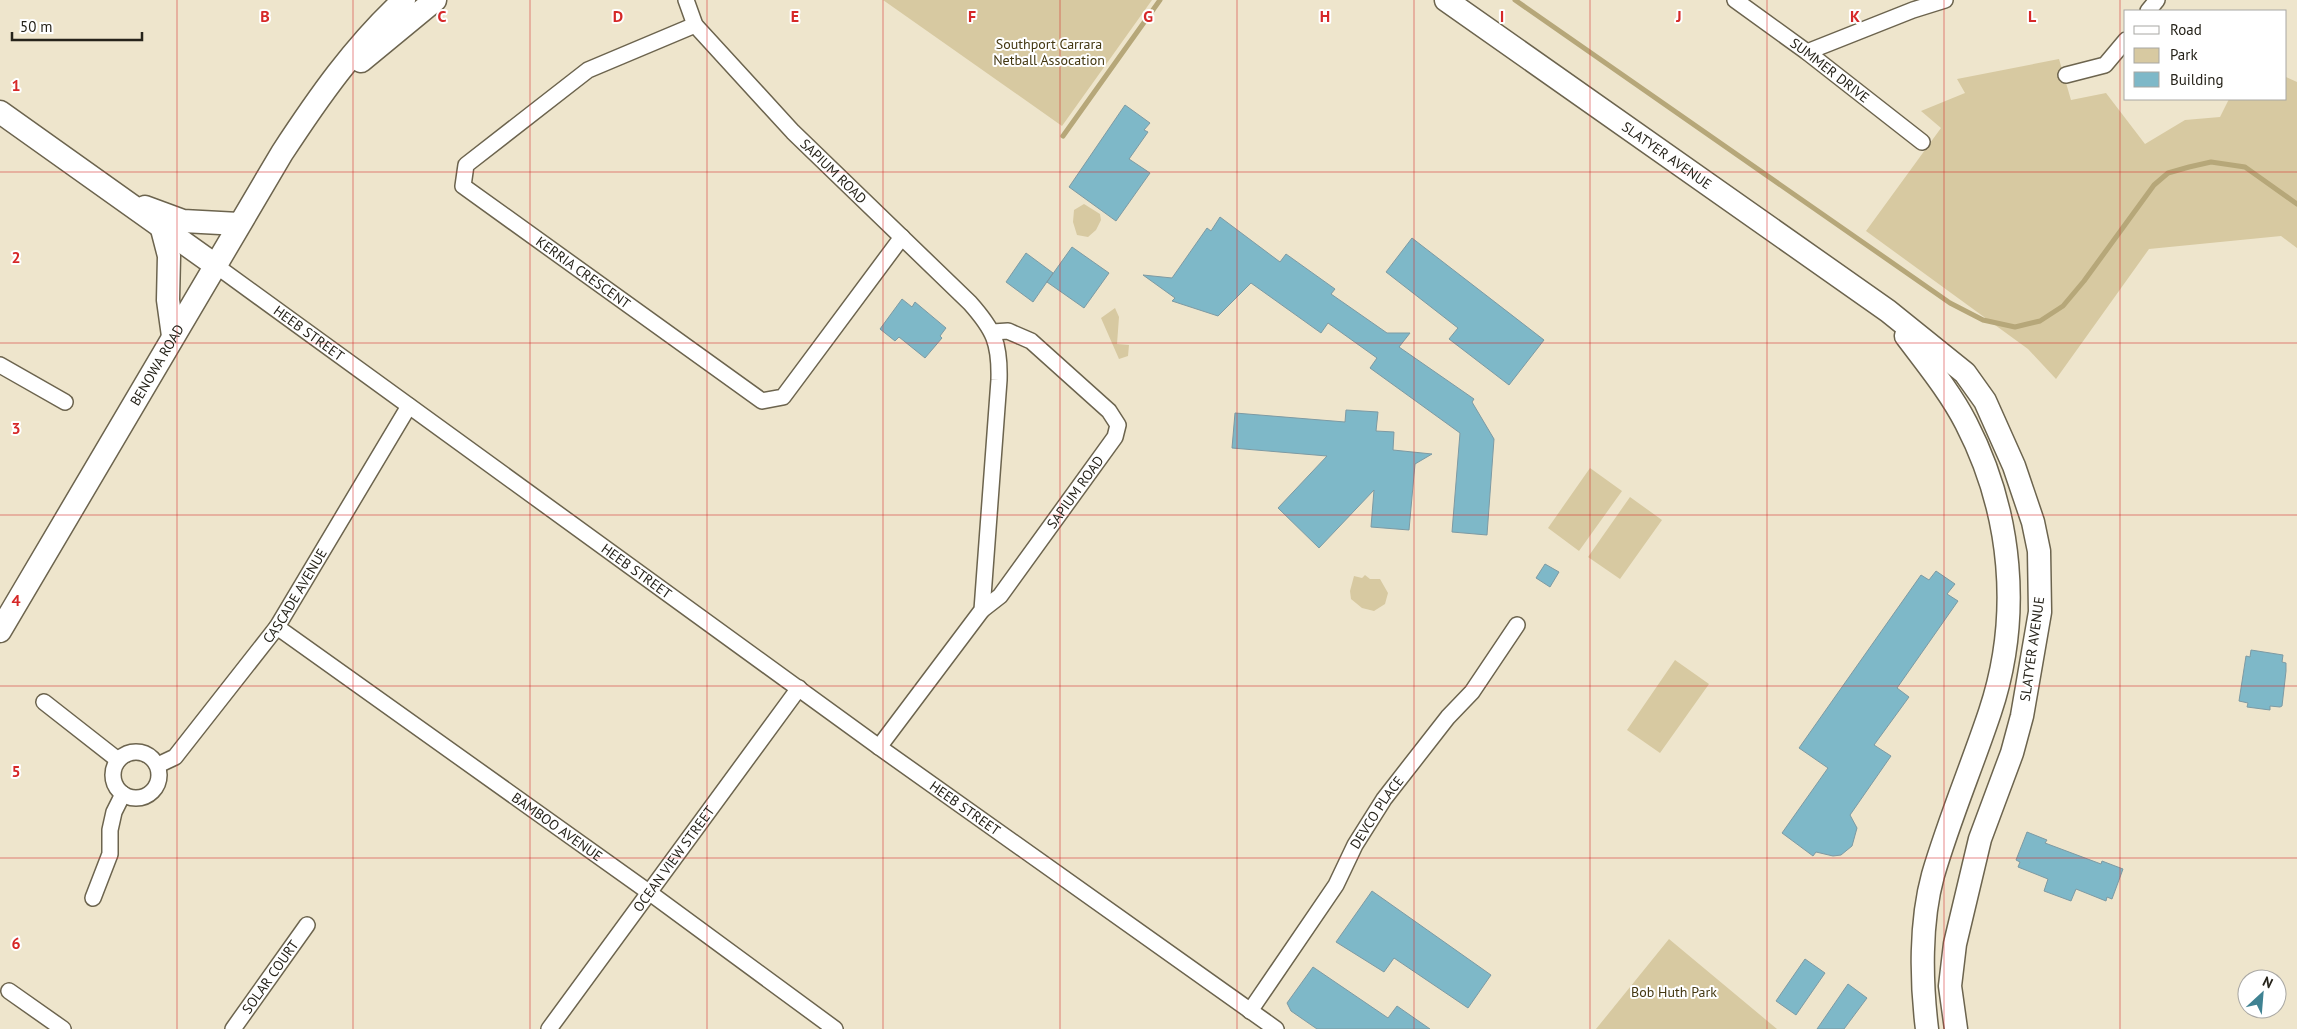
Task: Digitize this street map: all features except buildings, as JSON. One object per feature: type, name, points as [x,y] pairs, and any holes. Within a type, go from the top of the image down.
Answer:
[{"type":"main road","name":"BENOWA ROAD","points":[[0,631],[215,265],[317,99],[372,30],[404,0]]},
{"type":"main road","name":"BENOWA ROAD","points":[[317,99],[390,35],[435,0]]},
{"type":"main road","name":"SLATYER AVENUE","points":[[1446,0],[1888,311],[1965,373],[1985,401],[2022,484],[2039,551],[2040,612],[2030,680],[2012,753],[1980,839],[1955,944],[1950,986],[1956,1029]]},
{"type":"main road","name":"HEEB STREET","points":[[0,112],[215,265]]},
{"type":"main road","points":[[123,199],[183,221],[240,224]]},
{"type":"main road","points":[[162,229],[169,256],[168,300],[173,336]]},
{"type":"main road","name":"SLATYER AVENUE","points":[[1888,311],[1965,421],[1988,469],[2002,524],[2009,581],[2006,644],[1998,683],[1991,710],[1933,877],[1923,942],[1922,993],[1927,1029]]},
{"type":"street","name":"SAPIUM ROAD","points":[[686,0],[695,25],[793,132],[970,303],[993,332],[1000,358],[982,610]]},
{"type":"street","name":"SUMMER DRIVE","points":[[1734,0],[1807,52],[1922,142]]},
{"type":"street","points":[[1807,52],[1926,5],[1945,0]]},
{"type":"street","name":"KERRIA CRESCENT","points":[[695,25],[588,70],[466,166],[463,186],[762,401],[783,397],[902,237]]},
{"type":"street","points":[[2066,75],[2105,65],[2124,42]]},
{"type":"street","name":"HEEB STREET","points":[[215,265],[879,747],[1276,1029]]},
{"type":"street","name":"SAPIUM ROAD","points":[[879,747],[982,610],[1000,596],[1069,498],[1116,438],[1118,430],[1116,420],[1109,410],[1040,347],[1008,332],[993,332]]},
{"type":"street","points":[[0,365],[65,402]]},
{"type":"street","name":"CASCADE AVENUE","points":[[158,765],[175,757],[277,627],[409,406]]},
{"type":"street","name":"DEVCO PLACE","points":[[1250,1011],[1336,885],[1355,845],[1384,799],[1448,717],[1472,692],[1518,624]]},
{"type":"street","name":"BAMBOO AVENUE","points":[[277,627],[650,893],[836,1029]]},
{"type":"street","name":"OCEAN VIEW STREET","points":[[550,1029],[800,688]]},
{"type":"street","points":[[44,702],[118,760]]},
{"type":"street","points":[[140,752],[152,757],[158,765],[159,781],[152,792],[137,798],[123,794],[113,780],[113,771],[118,760],[124,755],[140,752]]},
{"type":"street","points":[[93,898],[110,854],[112,821],[123,794]]},
{"type":"street","name":"SOLAR COURT","points":[[233,1029],[307,925]]},
{"type":"street","points":[[9,991],[63,1029]]},
{"type":"green space","name":"Southport Carrara Netball Assocation","points":[[883,0],[1152,0],[1062,126]]},
{"type":"green space","points":[[2059,59],[2071,100],[2106,93],[2145,144],[2185,120],[2220,117],[2228,100],[2287,100],[2287,77],[2297,82],[2297,248],[2281,236],[2149,249],[2056,379],[2028,349],[1866,231],[1941,128],[1921,111],[1965,93],[1957,79]]},
{"type":"green space","points":[[1084,204],[1100,214],[1101,220],[1096,230],[1088,237],[1077,235],[1073,222],[1074,210]]},
{"type":"green space","points":[[1115,308],[1119,317],[1117,344],[1129,345],[1128,356],[1119,359],[1101,318]]},
{"type":"green space","points":[[1590,468],[1622,491],[1579,551],[1548,528]]},
{"type":"green space","points":[[1630,497],[1662,520],[1620,579],[1588,557]]},
{"type":"green space","points":[[1365,575],[1370,579],[1380,579],[1388,593],[1385,604],[1374,611],[1362,608],[1351,599],[1350,591],[1354,576],[1362,578]]},
{"type":"green space","points":[[1675,660],[1709,684],[1660,753],[1627,730]]},
{"type":"green space","name":"Bob Huth Park","points":[[1669,939],[1777,1029],[1596,1029]]},
{"type":"waterway","points":[[1063,136],[1160,0]]},
{"type":"waterway","points":[[1515,0],[1950,303],[1983,320],[2015,327],[2040,321],[2063,306],[2084,281],[2154,185],[2168,173],[2211,162],[2245,167],[2297,204]]}]
